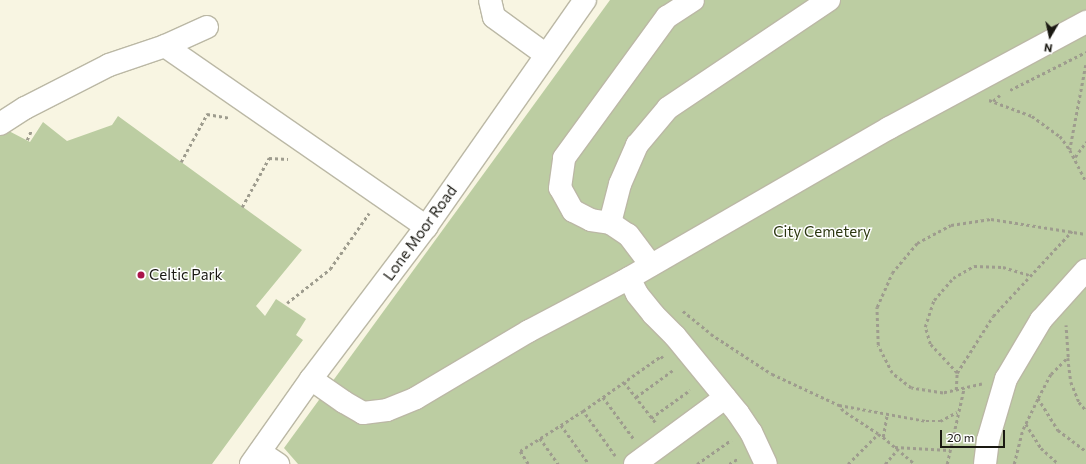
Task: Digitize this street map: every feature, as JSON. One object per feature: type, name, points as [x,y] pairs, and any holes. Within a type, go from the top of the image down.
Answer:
[{"type":"main road","points":[[490,0],[494,17],[545,54]]},
{"type":"main road","name":"Lone Moor Road","points":[[256,458],[311,379],[426,227],[545,54],[585,0]]},
{"type":"main road","points":[[651,265],[628,235],[610,223],[591,220],[573,211],[560,188],[564,158],[667,17],[693,0]]},
{"type":"main road","points":[[610,223],[620,184],[637,145],[668,108],[829,0]]},
{"type":"main road","points":[[311,379],[363,413],[387,410],[455,377],[528,331],[629,278],[889,128],[1086,22]]},
{"type":"main road","points":[[0,124],[24,108],[109,65],[165,46],[207,27]]},
{"type":"main road","points":[[165,46],[426,227]]},
{"type":"main road","points":[[985,464],[988,440],[1006,379],[1041,320],[1086,270]]},
{"type":"main road","points":[[629,278],[637,294],[675,336],[716,404],[752,432],[766,464]]},
{"type":"main road","points":[[633,460],[668,440],[716,404]]},
{"type":"main road","points":[[256,458],[278,464]]},
{"type":"path","points":[[993,101],[1086,52]]},
{"type":"path","points":[[1070,150],[1086,65]]},
{"type":"path","points":[[970,85],[979,97],[993,101],[1037,119],[1060,136],[1075,157],[1086,182]]},
{"type":"path","points":[[181,162],[207,114]]},
{"type":"path","points":[[1075,157],[1086,142]]},
{"type":"path","points":[[242,207],[269,158]]},
{"type":"path","points":[[287,303],[330,269],[381,197]]},
{"type":"path","points":[[1006,379],[943,393],[911,388],[892,373],[878,345],[877,307],[892,273],[917,243],[951,225],[992,219],[1086,234]]},
{"type":"path","points":[[956,390],[957,373],[993,316],[1029,275],[1072,231]]},
{"type":"path","points":[[957,373],[930,344],[925,327],[934,300],[953,278],[974,266],[1002,267],[1029,275]]},
{"type":"path","points":[[1064,293],[1071,382],[1079,402],[1086,410]]},
{"type":"path","points":[[682,310],[711,334],[772,374],[839,405],[887,414],[940,421],[957,412]]},
{"type":"path","points":[[528,464],[520,451],[583,411],[661,356],[665,361]]},
{"type":"path","points":[[1014,464],[1026,424],[1038,398],[1051,374],[1068,357]]},
{"type":"path","points":[[669,365],[677,375]]},
{"type":"path","points":[[636,397],[673,370]]},
{"type":"path","points":[[624,382],[668,440]]},
{"type":"path","points":[[686,385],[690,390],[716,404]]},
{"type":"path","points":[[947,464],[957,412],[964,388]]},
{"type":"path","points":[[651,418],[690,390]]},
{"type":"path","points":[[603,397],[633,460]]},
{"type":"path","points":[[1038,398],[1058,430],[1086,451]]},
{"type":"path","points":[[839,405],[843,411],[883,437],[915,464]]},
{"type":"path","points":[[583,411],[633,460]]},
{"type":"path","points":[[883,437],[887,414]]},
{"type":"path","points":[[1026,424],[1041,448],[1059,464]]},
{"type":"path","points":[[561,425],[589,464]]},
{"type":"path","points":[[697,464],[721,446],[752,432]]},
{"type":"path","points":[[848,464],[878,434]]},
{"type":"path","points":[[540,438],[558,464]]},
{"type":"path","points":[[895,447],[949,450]]},
{"type":"path","points":[[885,464],[898,449]]},
{"type":"green space","name":"City Cemetery","points":[[610,0],[1086,0],[1086,464],[298,464],[284,448]]},
{"type":"green space","name":"Celtic Park","points":[[118,116],[302,250],[256,306],[265,316],[276,299],[306,319],[296,335],[303,340],[212,464],[0,464],[0,133],[5,129],[30,142],[43,122],[67,141],[112,125]]},
{"type":"place","name":"Celtic Park","points":[[141,275]]}]
